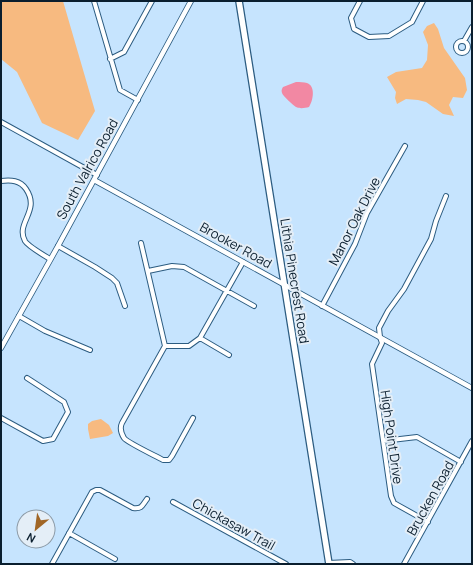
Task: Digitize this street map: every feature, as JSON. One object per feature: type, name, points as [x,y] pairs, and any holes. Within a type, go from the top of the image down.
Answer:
[{"type":"main road","name":"Lithia Pinecrest Road","points":[[240,1],[328,563]]},
{"type":"street","points":[[94,1],[120,90],[138,100]]},
{"type":"street","points":[[110,59],[124,52],[152,1]]},
{"type":"street","name":"South Valrico Road","points":[[1,348],[191,1]]},
{"type":"street","points":[[360,1],[351,18],[354,29],[368,37],[389,36],[412,22],[423,1]]},
{"type":"street","points":[[464,41],[472,27]]},
{"type":"street","points":[[1,122],[95,177]]},
{"type":"street","name":"Manor Oak Drive","points":[[322,306],[355,244],[367,213],[405,146]]},
{"type":"street","name":"Brooker Road","points":[[95,177],[284,285],[472,388]]},
{"type":"street","points":[[1,181],[11,180],[22,184],[30,195],[31,207],[24,224],[23,235],[26,243],[50,259]]},
{"type":"street","name":"High Point Drive","points":[[428,522],[394,503],[390,496],[372,364],[382,343],[379,328],[388,311],[404,290],[431,239],[436,221],[446,196]]},
{"type":"street","points":[[141,243],[165,346],[122,423],[121,428],[123,435],[125,439],[166,460],[172,456],[193,418]]},
{"type":"street","points":[[58,246],[112,278],[117,283],[125,306]]},
{"type":"street","points":[[165,346],[189,346],[200,338],[243,262]]},
{"type":"street","points":[[148,271],[172,266],[184,267],[254,306]]},
{"type":"street","points":[[19,316],[45,331],[90,350]]},
{"type":"street","points":[[200,338],[229,355]]},
{"type":"street","points":[[1,418],[43,441],[53,439],[68,412],[64,402],[27,378]]},
{"type":"street","points":[[383,441],[417,437],[461,462]]},
{"type":"street","name":"Brucken Road","points":[[404,564],[472,441]]},
{"type":"street","points":[[52,564],[92,492],[100,490],[133,508],[138,509],[142,507],[147,499]]},
{"type":"street","name":"Chickasaw Trail","points":[[173,502],[286,564]]},
{"type":"street","points":[[69,533],[115,559]]},
{"type":"street","points":[[328,563],[350,562],[353,564]]},
{"type":"shaded area","points":[[1,1],[63,1],[95,111],[78,140],[42,123],[17,72],[1,59]]},
{"type":"shaded area","points":[[434,23],[438,29],[444,48],[465,78],[467,90],[463,98],[453,97],[449,105],[454,116],[443,114],[426,102],[418,100],[406,99],[397,104],[395,98],[396,92],[387,77],[396,72],[422,68],[427,60],[428,45],[423,32],[427,26]]},
{"type":"shaded area","points":[[296,82],[307,83],[312,87],[312,101],[309,107],[296,107],[282,93],[283,87]]},
{"type":"shaded area","points":[[101,419],[109,425],[113,433],[108,436],[90,439],[88,424],[92,421]]}]
